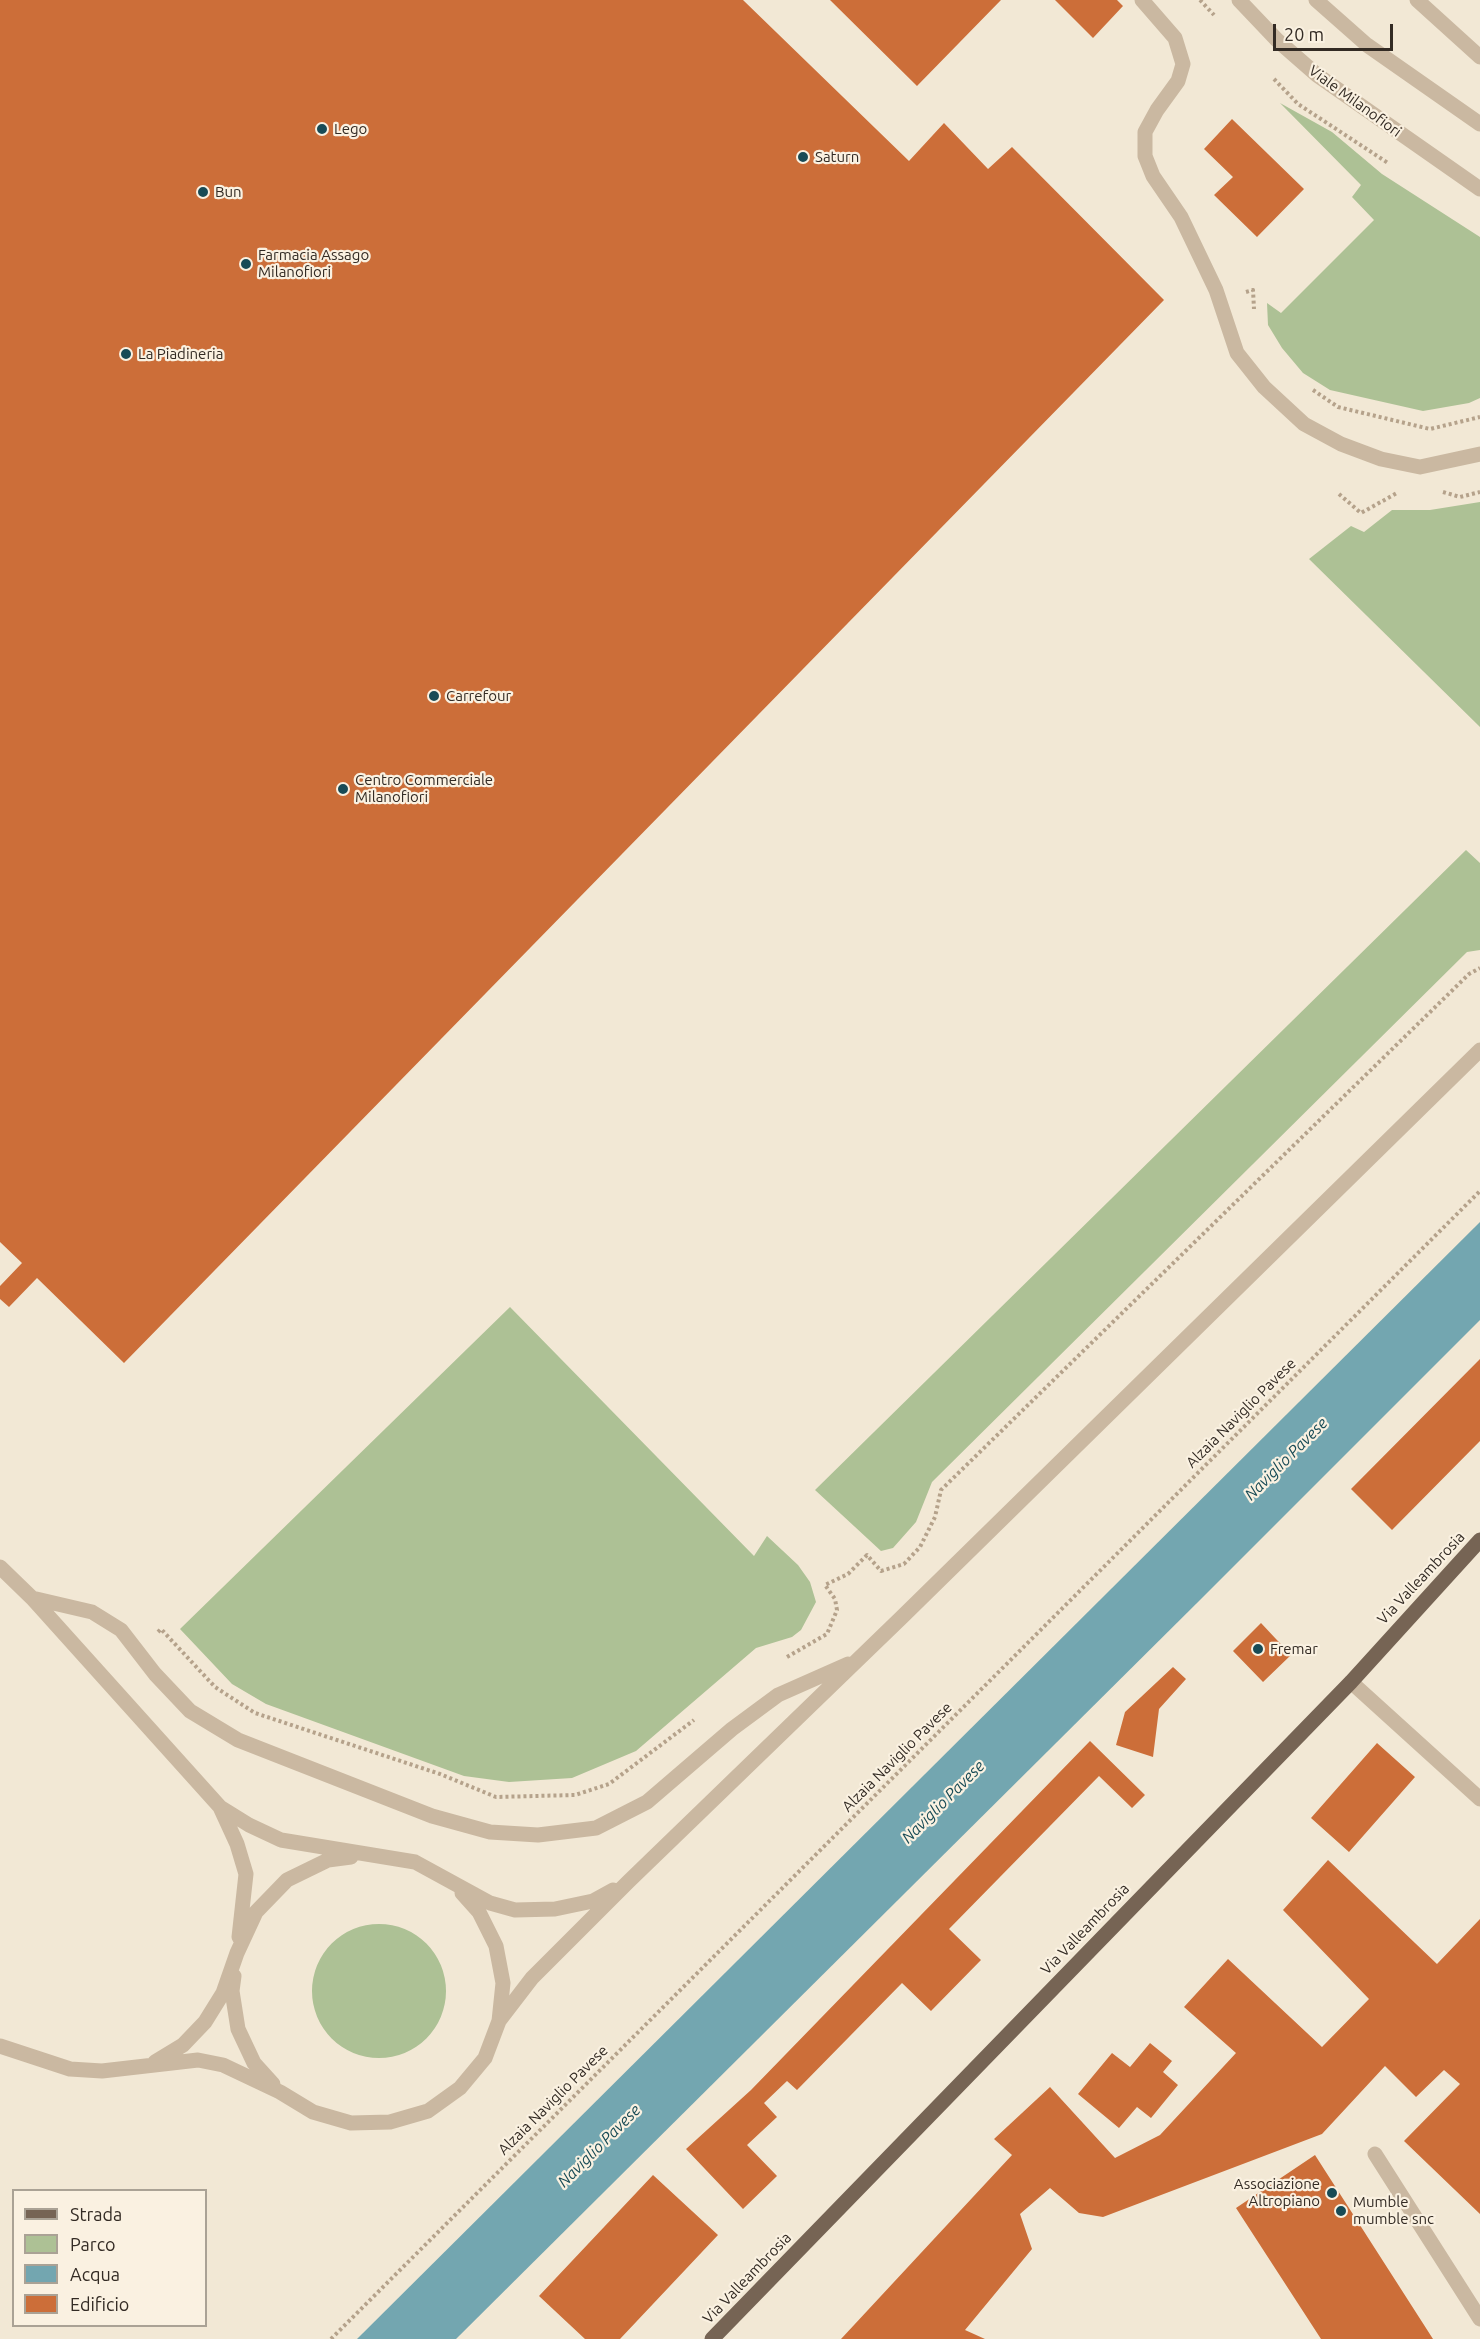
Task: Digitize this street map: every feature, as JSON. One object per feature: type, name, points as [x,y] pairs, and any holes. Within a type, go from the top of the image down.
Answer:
[{"type":"main road","name":"Via Valleambrosia","points":[[712,2339],[1351,1682],[1480,1540]]},
{"type":"street","points":[[1142,0],[1175,38],[1183,64],[1178,81],[1157,110],[1145,132],[1145,156],[1153,176],[1181,217],[1220,300],[1238,353],[1264,387],[1304,424],[1341,444],[1381,459],[1420,467],[1480,454]]},
{"type":"street","name":"Viale Milanofiori","points":[[1239,0],[1277,40],[1317,75],[1480,189]]},
{"type":"street","points":[[1316,0],[1367,45],[1480,124]]},
{"type":"street","points":[[1417,0],[1480,57]]},
{"type":"street","points":[[499,2021],[532,1978],[628,1882],[857,1661],[1480,1050]]},
{"type":"street","points":[[0,1567],[32,1598],[220,1807],[249,1825],[281,1840],[415,1862],[490,1902],[525,1910],[555,1909],[593,1901],[628,1882]]},
{"type":"street","points":[[32,1598],[92,1612],[122,1630],[155,1674],[190,1711],[238,1740],[432,1815],[490,1832],[538,1835],[596,1828],[647,1802],[732,1729],[778,1695],[857,1661]]},
{"type":"street","points":[[1351,1682],[1480,1799]]},
{"type":"street","points":[[220,1807],[237,1844],[246,1875],[232,1991],[238,2029],[254,2063],[280,2092]]},
{"type":"street","points":[[150,2065],[183,2044],[205,2022],[223,1993],[237,1953],[256,1912],[287,1880],[327,1860],[372,1854]]},
{"type":"street","points":[[0,2046],[70,2069],[102,2071],[198,2060],[223,2065],[280,2092],[313,2112],[351,2123],[390,2122],[428,2111],[460,2088],[485,2058],[499,2021],[503,1983],[496,1946],[479,1912],[454,1884]]},
{"type":"street","points":[[1375,2154],[1480,2319]]},
{"type":"path","points":[[1220,300],[1253,290],[1255,312]]},
{"type":"path","points":[[1309,387],[1338,407],[1430,429],[1480,417]]},
{"type":"path","points":[[1339,494],[1361,513],[1376,502],[1407,491]]},
{"type":"path","points":[[1437,491],[1460,496],[1480,492]]},
{"type":"path","points":[[778,1662],[827,1634],[837,1610],[835,1599],[825,1585],[848,1574],[867,1555],[881,1571],[904,1564],[920,1547],[936,1517],[941,1490],[1469,974],[1480,968]]},
{"type":"path","name":"Alzaia Naviglio Pavese","points":[[331,2339],[1480,1191]]},
{"type":"path","points":[[136,1649],[161,1629],[215,1688],[255,1713],[440,1774],[496,1797],[575,1795],[609,1784],[696,1719]]},
{"type":"green space","points":[[1280,103],[1332,132],[1382,174],[1480,237],[1480,398],[1469,403],[1423,411],[1330,390],[1303,373],[1282,348],[1268,325],[1267,303],[1281,313],[1374,220],[1352,197],[1361,185]]},
{"type":"green space","points":[[1480,502],[1480,727],[1309,559],[1351,526],[1364,532],[1392,510],[1430,510]]},
{"type":"green space","points":[[1466,850],[1480,863],[1480,950],[1467,952],[932,1482],[916,1522],[893,1548],[881,1551],[815,1490]]},
{"type":"green space","points":[[510,1307],[754,1556],[767,1536],[798,1565],[810,1582],[816,1602],[801,1630],[792,1637],[756,1648],[636,1751],[572,1778],[509,1782],[464,1776],[266,1704],[232,1684],[180,1629]]},
{"type":"green space","points":[[379,1924],[405,1929],[426,1944],[441,1965],[446,1991],[441,2017],[426,2038],[405,2053],[379,2058],[353,2053],[332,2038],[317,2017],[312,1991],[317,1965],[332,1944],[353,1929]]},
{"type":"water","name":"Naviglio Pavese","points":[[1480,1222],[1480,1320],[1201,1599],[456,2339],[357,2339]]},
{"type":"building","name":"Centro Commerciale Milanofiori","points":[[0,0],[743,0],[909,161],[944,123],[988,169],[1012,147],[1164,300],[124,1363],[37,1278],[9,1307],[0,1299],[0,1286],[22,1263],[0,1242]]},
{"type":"building","points":[[830,0],[1001,0],[917,86]]},
{"type":"building","points":[[1055,0],[1117,0],[1123,6],[1093,38]]},
{"type":"building","points":[[1232,119],[1304,189],[1257,237],[1214,195],[1233,177],[1204,149]]},
{"type":"building","points":[[1480,1359],[1480,1441],[1392,1530],[1351,1489]]},
{"type":"building","points":[[1261,1623],[1291,1655],[1263,1682],[1233,1651]]},
{"type":"building","points":[[1173,1667],[1186,1679],[1159,1709],[1153,1757],[1116,1745],[1125,1712]]},
{"type":"building","points":[[1090,1741],[1145,1795],[1132,1808],[1099,1776],[949,1929],[981,1960],[931,2011],[902,1983],[797,2090],[787,2081],[764,2103],[777,2117],[747,2145],[777,2176],[743,2209],[686,2149],[751,2090]]},
{"type":"building","points":[[1377,1743],[1415,1777],[1349,1852],[1311,1818]]},
{"type":"building","points":[[1328,1860],[1437,1964],[1480,1919],[1480,2214],[1404,2141],[1460,2084],[1444,2070],[1416,2097],[1385,2066],[1322,2134],[1103,2217],[1079,2213],[1050,2188],[1020,2214],[1032,2249],[965,2330],[985,2339],[841,2339],[1012,2155],[994,2139],[1050,2087],[1115,2158],[1160,2135],[1236,2053],[1184,2007],[1228,1959],[1322,2047],[1369,1999],[1283,1910]]},
{"type":"building","points":[[1150,2043],[1172,2061],[1163,2072],[1178,2085],[1151,2118],[1137,2107],[1119,2128],[1078,2094],[1112,2053],[1130,2067]]},
{"type":"building","points":[[1315,2155],[1433,2339],[1321,2339],[1236,2208]]},
{"type":"building","points":[[653,2175],[718,2235],[620,2339],[585,2339],[539,2296]]},
{"type":"place","name":"Lego","points":[[322,129]]},
{"type":"place","name":"Saturn","points":[[803,157]]},
{"type":"place","name":"Bun","points":[[203,192]]},
{"type":"place","name":"Farmacia Assago Milanofiori","points":[[246,264]]},
{"type":"place","name":"La Piadineria","points":[[126,354]]},
{"type":"place","name":"Carrefour","points":[[434,696]]},
{"type":"place","name":"Centro Commerciale Milanofiori","points":[[343,789]]},
{"type":"place","name":"Fremar","points":[[1258,1649]]},
{"type":"place","name":"Associazione Altropiano","points":[[1332,2193]]},
{"type":"place","name":"Mumble mumble snc","points":[[1341,2211]]}]
